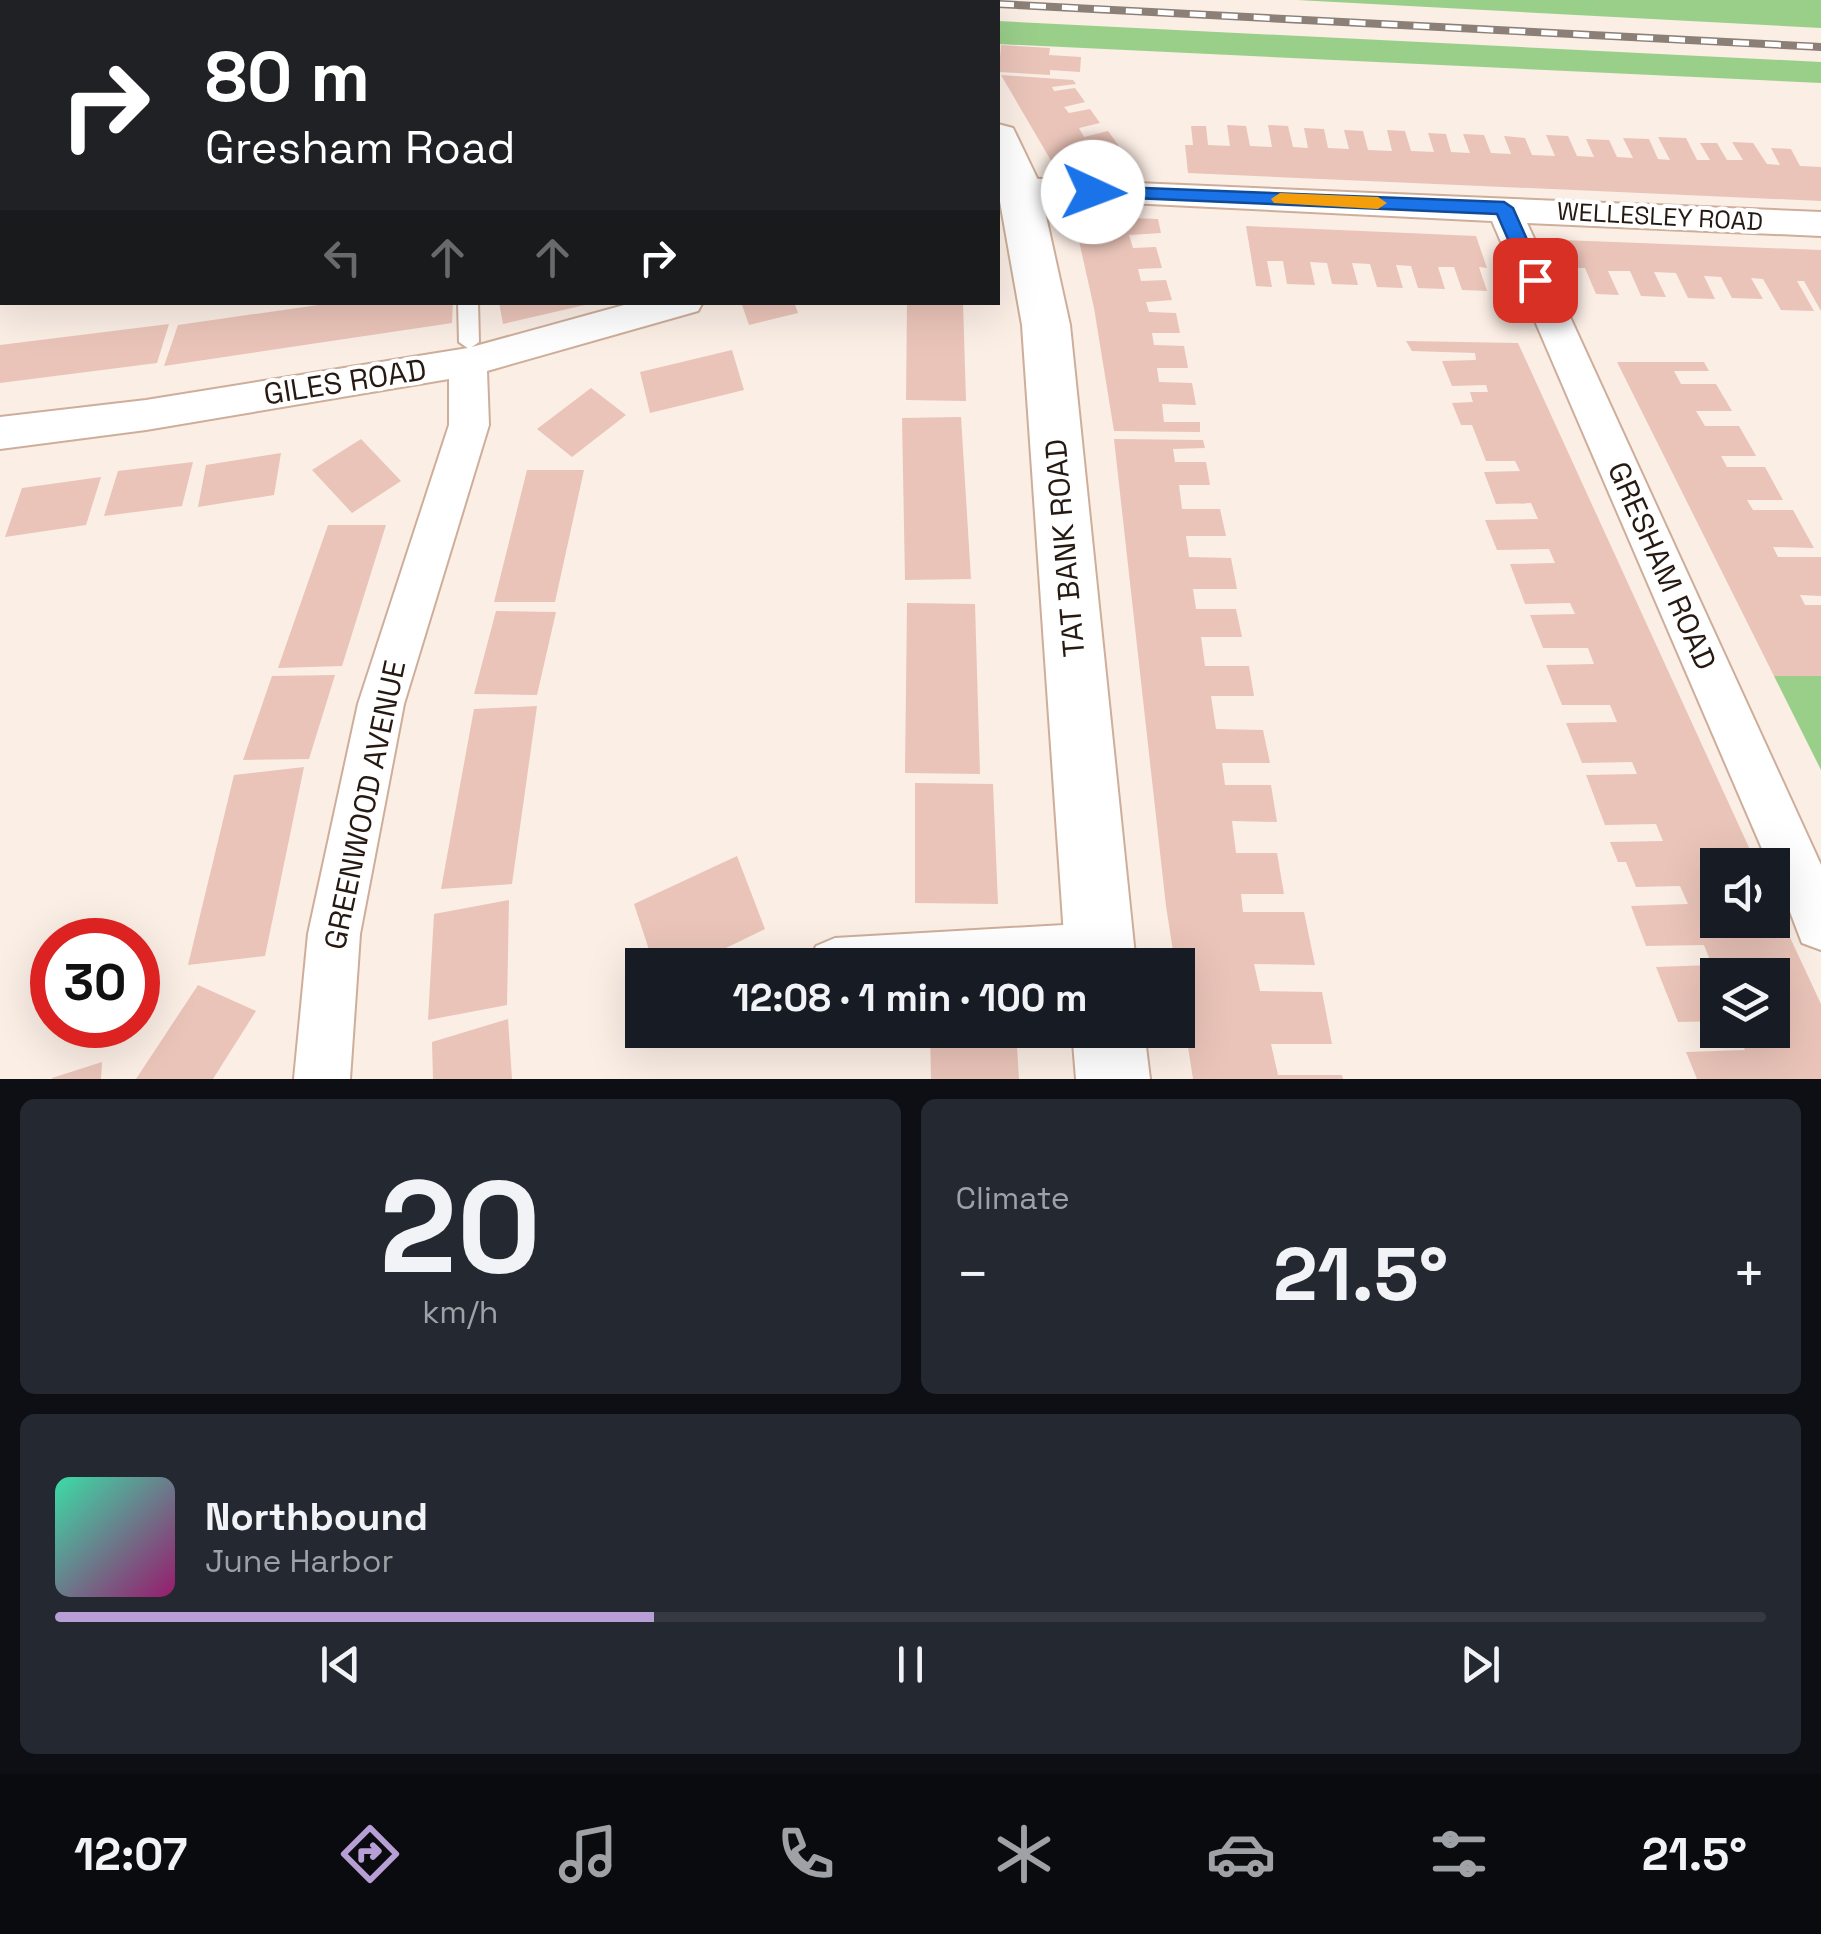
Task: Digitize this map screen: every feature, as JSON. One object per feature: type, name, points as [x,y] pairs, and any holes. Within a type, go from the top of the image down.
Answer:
[{"type":"street","name":"TAT BANK ROAD","points":[[1000,148],[1008,193],[1046,325],[1099,948]]},
{"type":"street","name":"WELLESLEY ROAD","points":[[1008,193],[1504,208],[1821,224]]},
{"type":"street","name":"GRESHAM ROAD","points":[[1504,208],[1821,924]]},
{"type":"street","name":"GILES ROAD","points":[[0,434],[146,415],[468,352],[672,305]]},
{"type":"street","name":"GREENWOOD AVENUE","points":[[322,1079],[334,934],[381,704],[469,425],[468,352]]},
{"type":"street","points":[[1110,1048],[1114,1079]]},
{"type":"lane","points":[[468,305],[468,352]]},
{"type":"green space","points":[[1297,0],[1821,0],[1821,28]]},
{"type":"green space","points":[[1000,21],[1821,62],[1821,83],[1000,44]]},
{"type":"green space","points":[[1774,676],[1821,676],[1821,770]]},
{"type":"building","points":[[1001,45],[1050,48],[1049,55],[1081,57],[1080,72],[1000,72]]},
{"type":"building","points":[[1001,75],[1073,80],[1076,84],[1052,87],[1054,91],[1075,88],[1085,102],[1064,107],[1069,113],[1090,109],[1100,123],[1079,128],[1084,137],[1108,131],[1119,146],[1094,152],[1103,170],[1053,164]]},
{"type":"building","points":[[1227,125],[1246,126],[1250,146],[1272,147],[1268,125],[1288,126],[1293,147],[1308,148],[1304,128],[1324,129],[1328,148],[1349,149],[1344,130],[1363,131],[1368,150],[1392,151],[1387,130],[1405,131],[1411,151],[1434,152],[1428,133],[1446,134],[1451,152],[1470,153],[1463,134],[1484,135],[1491,153],[1511,154],[1504,136],[1525,138],[1532,155],[1555,156],[1546,135],[1568,136],[1577,156],[1594,157],[1586,139],[1609,140],[1617,157],[1633,158],[1623,138],[1649,139],[1658,159],[1670,160],[1658,137],[1686,138],[1697,160],[1710,160],[1700,143],[1717,143],[1727,160],[1743,160],[1732,142],[1753,143],[1767,164],[1780,165],[1771,148],[1791,149],[1800,166],[1821,167],[1821,201],[1188,173],[1185,145],[1193,145],[1191,126],[1206,126],[1208,145],[1230,146]]},
{"type":"building","points":[[1082,216],[1158,219],[1161,233],[1129,235],[1133,248],[1156,247],[1162,268],[1138,269],[1141,281],[1166,280],[1172,300],[1146,302],[1149,312],[1176,313],[1180,333],[1152,333],[1154,345],[1184,346],[1188,368],[1157,368],[1159,382],[1192,383],[1196,405],[1162,404],[1164,422],[1200,422],[1200,432],[1114,431],[1094,308],[1075,223]]},
{"type":"building","points":[[1246,226],[1476,236],[1487,268],[1479,267],[1487,291],[1462,290],[1454,267],[1438,267],[1445,289],[1418,288],[1411,266],[1396,265],[1403,288],[1377,287],[1370,264],[1352,263],[1358,285],[1332,284],[1327,263],[1310,262],[1315,285],[1287,284],[1283,261],[1267,261],[1272,287],[1256,286]]},
{"type":"building","points":[[1563,240],[1821,250],[1821,311],[1804,281],[1797,281],[1814,311],[1781,310],[1763,279],[1751,278],[1763,299],[1732,298],[1721,277],[1704,276],[1715,299],[1688,298],[1676,273],[1654,272],[1666,297],[1641,296],[1630,271],[1608,271],[1619,295],[1596,294],[1585,268],[1575,268]]},
{"type":"building","points":[[318,305],[453,305],[452,323],[164,366],[178,325]]},
{"type":"building","points":[[500,305],[585,305],[503,324]]},
{"type":"building","points":[[742,305],[795,305],[798,313],[749,325]]},
{"type":"building","points":[[907,305],[963,305],[966,401],[906,400]]},
{"type":"building","points":[[169,324],[157,363],[0,383],[0,345]]},
{"type":"building","points":[[1406,341],[1518,343],[1749,848],[1700,848],[1700,938],[1790,938],[1821,1004],[1821,1079],[1697,1079],[1686,1052],[1790,1048],[1790,958],[1709,958],[1704,945],[1646,946],[1631,906],[1688,904],[1680,886],[1636,887],[1626,862],[1618,862],[1610,842],[1663,841],[1656,824],[1605,825],[1586,775],[1637,774],[1632,762],[1582,763],[1566,723],[1617,722],[1610,705],[1562,705],[1546,665],[1594,664],[1588,648],[1543,648],[1530,615],[1575,614],[1570,603],[1525,604],[1510,564],[1555,563],[1549,549],[1497,550],[1485,520],[1538,519],[1531,503],[1496,504],[1484,472],[1520,471],[1515,461],[1486,461],[1472,425],[1461,425],[1452,403],[1473,402],[1470,392],[1488,392],[1486,385],[1452,386],[1442,361],[1476,360],[1475,353],[1412,351]]},
{"type":"building","points":[[732,350],[744,390],[650,413],[640,372]]},
{"type":"building","points":[[1617,362],[1704,362],[1709,371],[1674,371],[1681,384],[1716,384],[1732,411],[1696,411],[1705,426],[1739,426],[1756,456],[1721,456],[1727,467],[1765,467],[1783,500],[1747,500],[1753,510],[1793,510],[1814,548],[1773,547],[1778,557],[1821,557],[1821,596],[1800,595],[1805,605],[1821,605],[1821,676],[1774,676]]},
{"type":"building","points":[[591,388],[626,415],[572,457],[537,429]]},
{"type":"building","points":[[961,417],[971,579],[905,580],[902,418]]},
{"type":"building","points":[[361,439],[401,481],[352,513],[312,470]]},
{"type":"building","points":[[1114,439],[1203,440],[1205,448],[1173,449],[1175,462],[1206,462],[1210,485],[1179,485],[1182,509],[1220,509],[1226,536],[1186,536],[1189,557],[1231,558],[1237,589],[1193,589],[1196,609],[1236,609],[1242,637],[1201,637],[1205,666],[1249,666],[1254,696],[1211,696],[1216,729],[1263,730],[1270,763],[1222,763],[1225,785],[1271,785],[1277,822],[1232,821],[1236,853],[1277,853],[1284,894],[1241,894],[1243,912],[1304,912],[1315,965],[1254,964],[1260,991],[1322,992],[1332,1044],[1271,1044],[1278,1075],[1342,1075],[1343,1079],[1193,1079],[1188,1048],[1195,1048],[1195,948],[1173,948]]},
{"type":"building","points":[[281,453],[274,495],[198,507],[206,465]]},
{"type":"building","points":[[193,462],[182,506],[104,516],[118,471]]},
{"type":"building","points":[[527,470],[584,470],[555,602],[494,602]]},
{"type":"building","points":[[101,477],[86,525],[5,537],[22,488]]},
{"type":"building","points":[[328,525],[386,525],[342,666],[278,668]]},
{"type":"building","points":[[907,603],[975,604],[980,774],[905,773]]},
{"type":"building","points":[[496,611],[556,612],[537,695],[474,694]]},
{"type":"building","points":[[335,675],[309,759],[243,760],[272,676]]},
{"type":"building","points":[[537,706],[512,884],[441,889],[474,709]]},
{"type":"building","points":[[304,767],[265,956],[188,965],[234,775]]},
{"type":"building","points":[[915,783],[993,784],[998,904],[915,903]]},
{"type":"building","points":[[737,856],[765,929],[726,948],[648,948],[634,904]]},
{"type":"building","points":[[509,900],[507,1005],[428,1020],[434,914]]},
{"type":"building","points":[[1700,965],[1700,1021],[1678,1022],[1656,967]]},
{"type":"building","points":[[198,985],[256,1011],[213,1079],[136,1079]]},
{"type":"building","points":[[508,1019],[512,1079],[433,1079],[432,1042]]},
{"type":"building","points":[[930,1048],[1017,1048],[1019,1079],[931,1079]]},
{"type":"building","points":[[102,1062],[101,1079],[52,1079],[52,1078]]},
{"type":"railway","points":[[1000,4],[1821,47]]},
{"type":"slow traffic","points":[[1280,199],[1378,203]]},
{"type":"route","points":[[1093,192],[1504,208],[1535,280]]}]
